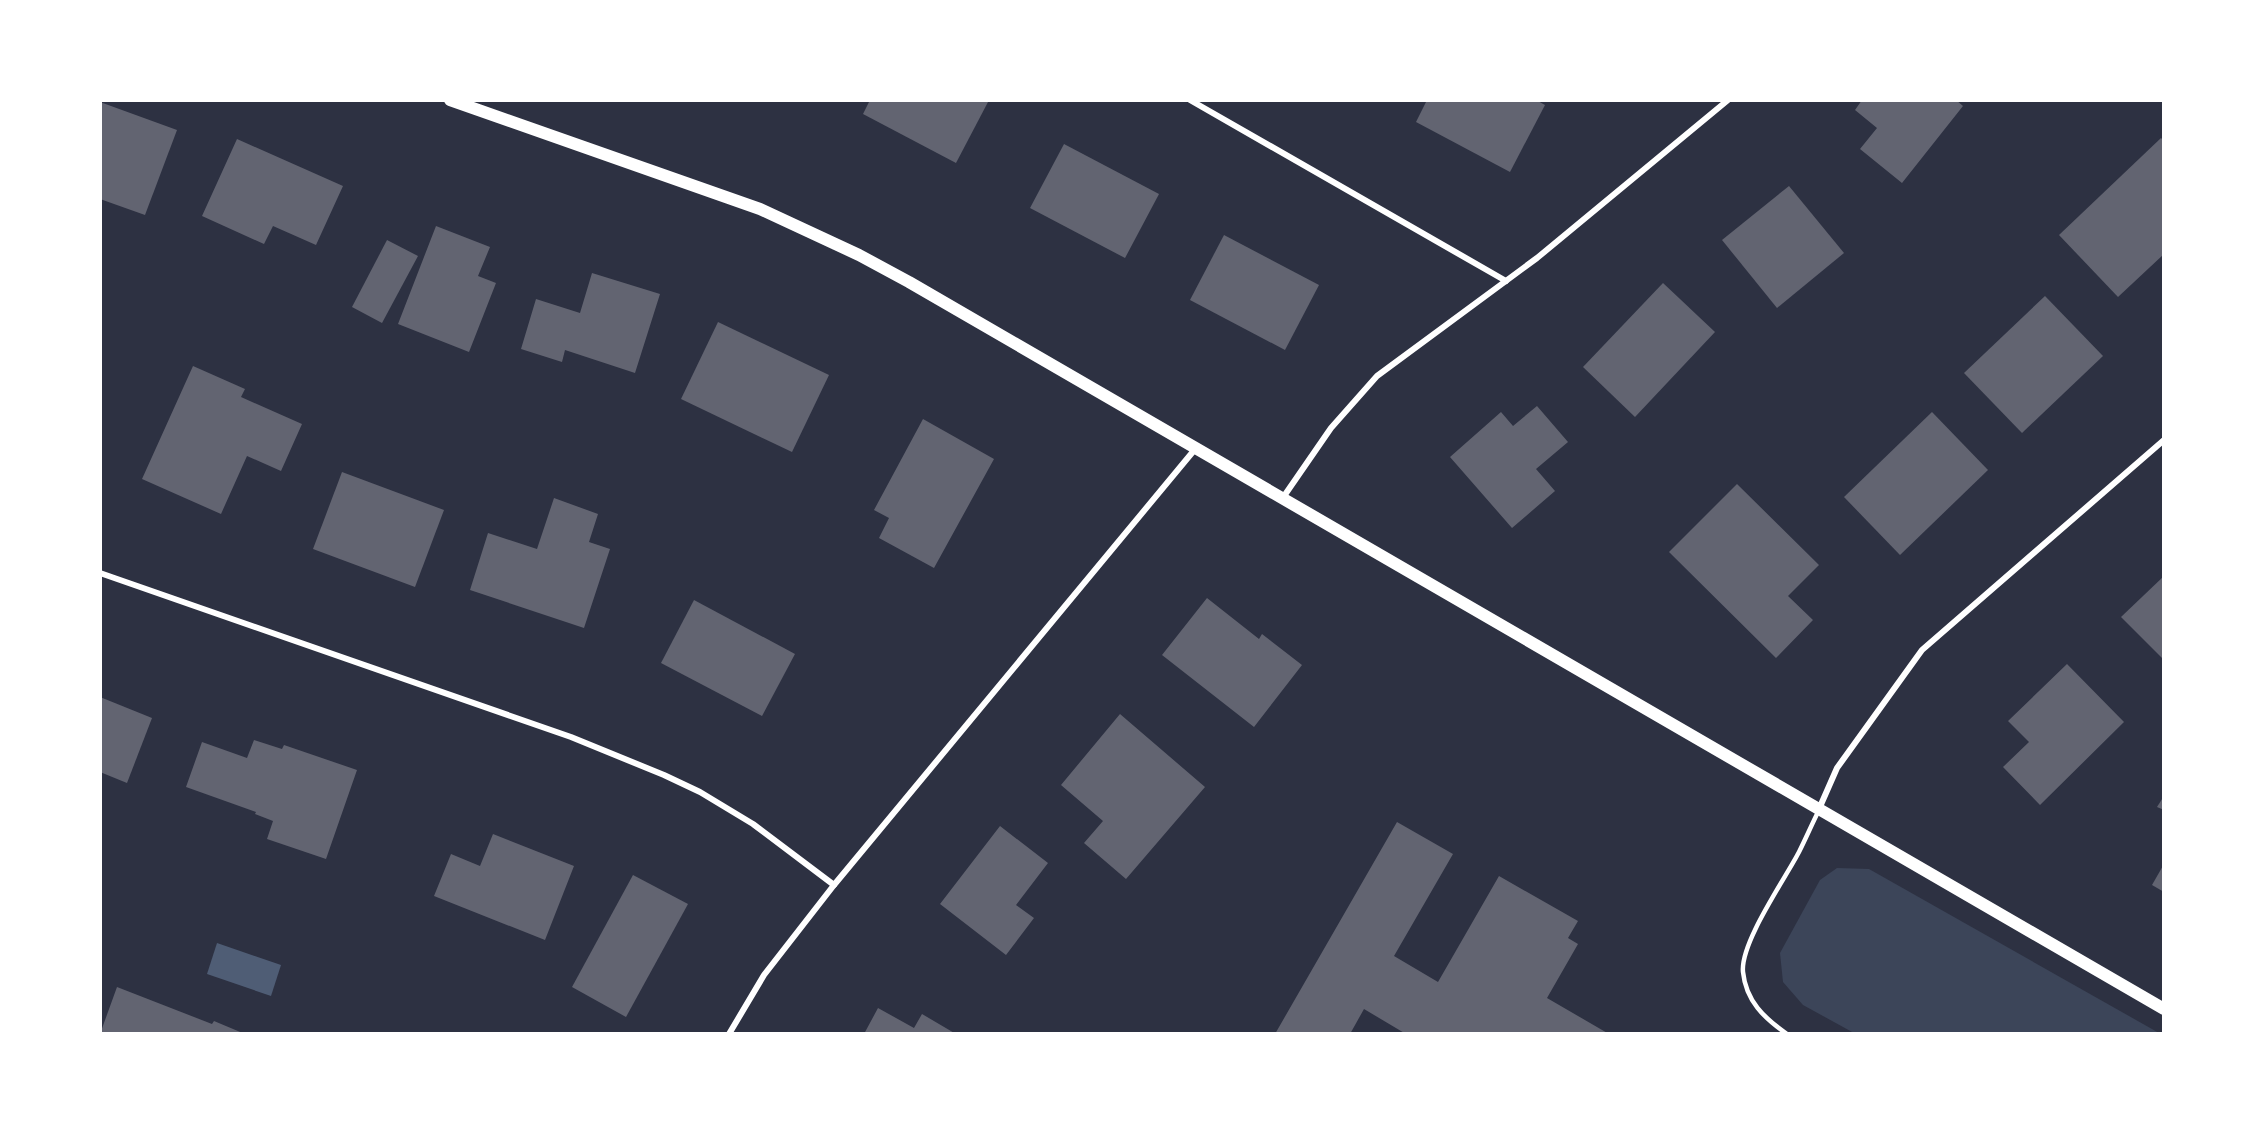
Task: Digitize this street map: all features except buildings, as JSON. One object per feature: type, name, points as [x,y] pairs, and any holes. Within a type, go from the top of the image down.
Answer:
[{"type":"main road","points":[[450,100],[760,210],[810,232],[909,282],[2163,1008]]},
{"type":"street","points":[[1190,100],[1506,281]]},
{"type":"street","points":[[1282,499],[1331,428],[1377,376],[1506,281],[1728,100]]},
{"type":"street","points":[[1819,810],[1838,768],[1922,650],[2163,440]]},
{"type":"street","points":[[729,1034],[764,975],[834,885],[1196,448]]},
{"type":"street","points":[[100,573],[571,737],[655,771],[728,808],[834,885]]},
{"type":"lane","points":[[1787,1034],[1754,1006],[1743,971],[1746,951],[1754,933],[1800,850],[1819,810]]},
{"type":"shaded area","points":[[1837,868],[1869,869],[2159,1033],[1854,1033],[1803,1005],[1783,982],[1780,953],[1820,880]]},
{"type":"shaded area","points":[[217,943],[281,965],[271,996],[207,974]]}]
